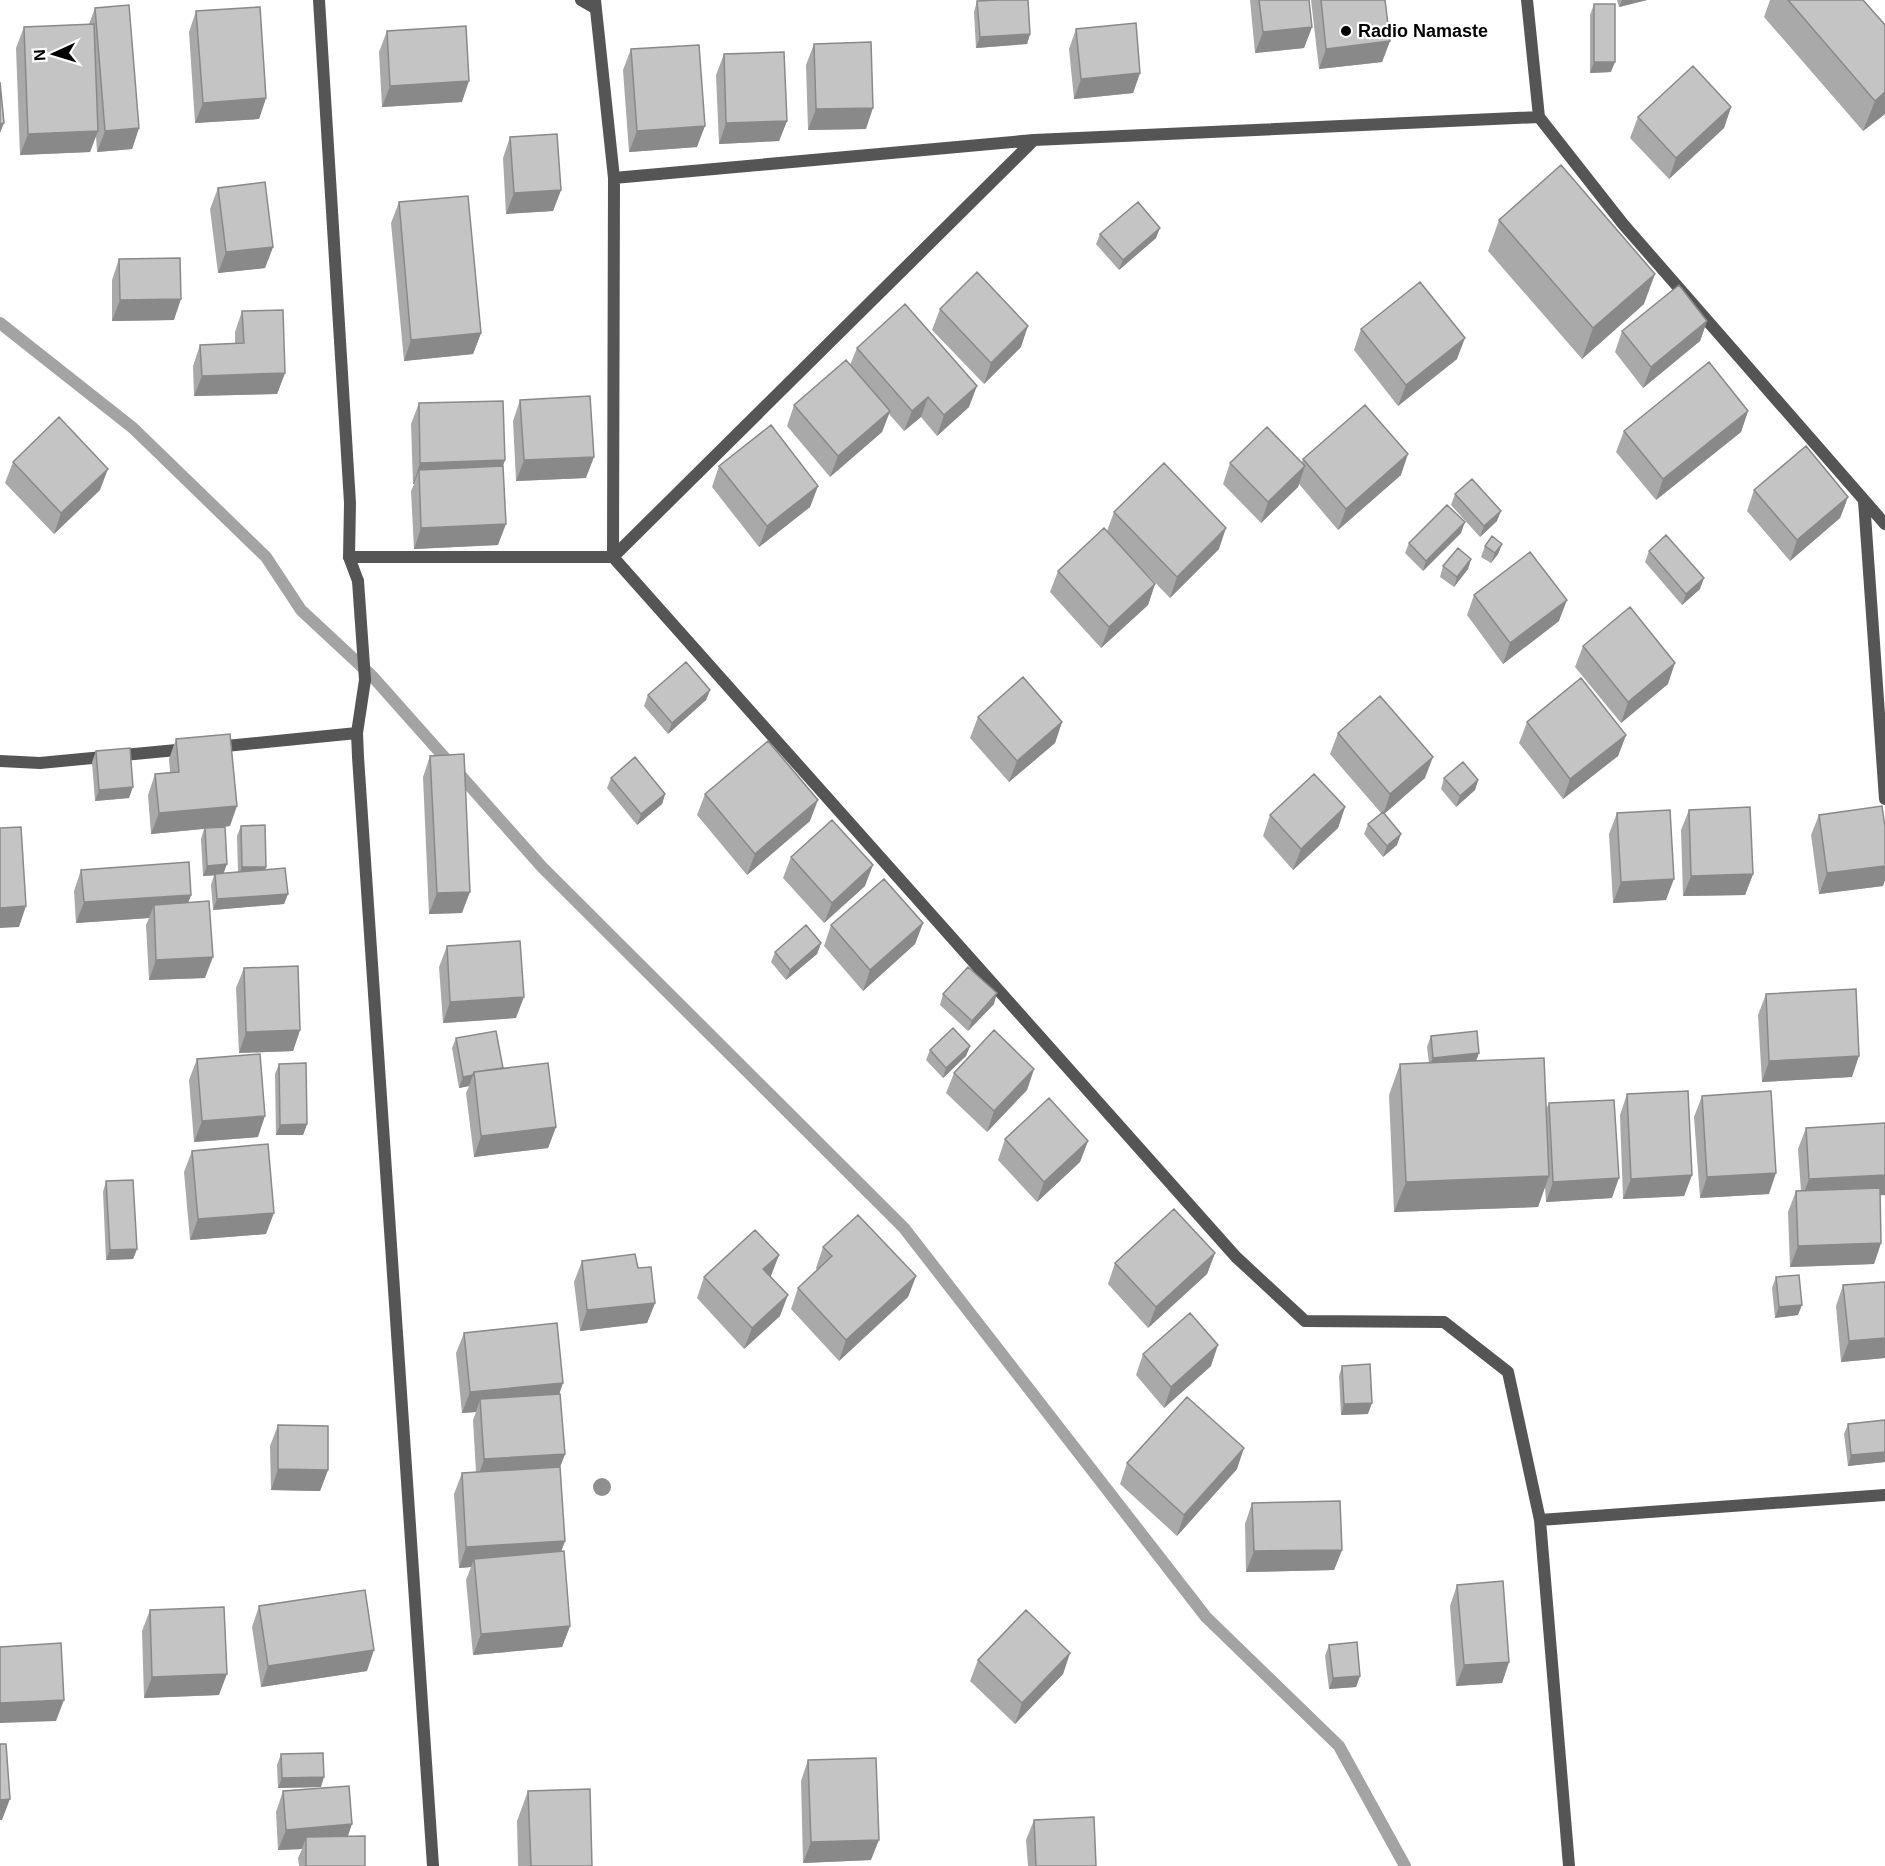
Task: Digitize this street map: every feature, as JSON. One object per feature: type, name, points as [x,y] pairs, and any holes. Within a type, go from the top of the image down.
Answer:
[{"type":"street","points":[[319,0],[350,503],[349,557],[358,581],[365,680],[357,734],[433,1866]]},
{"type":"street","points":[[581,0],[595,4],[614,178],[613,557],[1236,1257],[1305,1321],[1444,1322],[1508,1372],[1540,1521],[1569,1866]]},
{"type":"street","points":[[1527,0],[1539,117],[1623,224],[1885,524]]},
{"type":"street","points":[[614,178],[1034,140],[1539,117]]},
{"type":"street","points":[[349,557],[613,557],[1034,140]]},
{"type":"street","points":[[1864,501],[1885,799]]},
{"type":"street","points":[[0,761],[40,763],[357,734]]},
{"type":"street","points":[[1540,1521],[1885,1495]]},
{"type":"building","points":[[1028,0],[1030,34],[980,37],[977,1]]},
{"type":"building","points":[[1259,0],[1309,0],[1312,27],[1263,32]]},
{"type":"building","points":[[1321,0],[1385,0],[1390,41],[1326,49]]},
{"type":"building","points":[[1788,0],[1863,0],[1885,25],[1885,92],[1875,101]]},
{"type":"building","points":[[1594,4],[1615,4],[1615,62],[1594,62]]},
{"type":"building","points":[[129,5],[139,128],[105,131],[95,8]]},
{"type":"building","points":[[260,7],[266,98],[203,103],[196,11]]},
{"type":"building","points":[[1136,23],[1140,73],[1081,79],[1076,29]]},
{"type":"building","points":[[94,24],[98,131],[28,134],[24,27]]},
{"type":"building","points":[[466,26],[469,81],[390,86],[387,31]]},
{"type":"building","points":[[871,42],[873,108],[816,109],[814,44]]},
{"type":"building","points":[[699,45],[705,126],[637,131],[631,49]]},
{"type":"building","points":[[784,52],[787,121],[726,123],[724,54]]},
{"type":"building","points":[[1693,66],[1731,107],[1676,158],[1638,117]]},
{"type":"building","points":[[0,82],[4,123],[0,124]]},
{"type":"building","points":[[557,134],[561,190],[514,193],[510,137]]},
{"type":"building","points":[[1561,165],[1655,274],[1593,328],[1499,220]]},
{"type":"building","points":[[265,182],[273,247],[226,252],[218,188]]},
{"type":"building","points":[[468,196],[481,333],[411,340],[399,202]]},
{"type":"building","points":[[1138,202],[1160,228],[1123,260],[1100,234]]},
{"type":"building","points":[[180,258],[181,299],[120,300],[119,259]]},
{"type":"building","points":[[977,272],[1028,326],[991,363],[940,309]]},
{"type":"building","points":[[1420,282],[1465,338],[1406,385],[1361,329]]},
{"type":"building","points":[[1679,285],[1707,321],[1651,367],[1622,331]]},
{"type":"building","points":[[905,304],[977,386],[944,415],[928,397],[912,411],[857,348]]},
{"type":"building","points":[[283,310],[285,373],[202,376],[200,345],[244,343],[242,311]]},
{"type":"building","points":[[846,360],[890,411],[838,456],[794,405]]},
{"type":"building","points":[[1709,362],[1748,411],[1663,479],[1624,431]]},
{"type":"building","points":[[590,396],[594,457],[524,460],[520,400]]},
{"type":"building","points":[[503,401],[505,460],[420,463],[419,403]]},
{"type":"building","points":[[1365,405],[1408,454],[1346,509],[1303,459]]},
{"type":"building","points":[[59,417],[108,469],[61,513],[13,462]]},
{"type":"building","points":[[771,425],[818,486],[767,526],[719,466]]},
{"type":"building","points":[[1267,427],[1305,466],[1268,502],[1230,463]]},
{"type":"building","points":[[1806,446],[1848,497],[1797,540],[1754,490]]},
{"type":"building","points":[[1164,463],[1226,528],[1177,577],[1114,512]]},
{"type":"building","points":[[503,466],[506,524],[421,528],[419,470]]},
{"type":"building","points":[[1472,479],[1501,511],[1484,526],[1455,494]]},
{"type":"building","points":[[1447,505],[1465,522],[1426,561],[1409,543]]},
{"type":"building","points":[[1104,528],[1155,584],[1109,627],[1058,571]]},
{"type":"building","points":[[1666,535],[1704,578],[1686,594],[1649,551]]},
{"type":"building","points":[[1492,536],[1502,544],[1495,553],[1485,546]]},
{"type":"building","points":[[1458,548],[1471,559],[1457,577],[1443,566]]},
{"type":"building","points":[[1530,552],[1567,600],[1510,643],[1474,595]]},
{"type":"building","points":[[1630,607],[1675,663],[1628,702],[1583,646]]},
{"type":"building","points":[[686,662],[710,690],[672,723],[648,695]]},
{"type":"building","points":[[1023,677],[1062,722],[1017,761],[978,717]]},
{"type":"building","points":[[1581,678],[1626,735],[1570,779],[1527,722]]},
{"type":"building","points":[[1380,696],[1433,757],[1390,794],[1338,733]]},
{"type":"building","points":[[230,734],[237,806],[159,813],[155,774],[179,772],[176,739]]},
{"type":"building","points":[[768,741],[818,800],[755,854],[705,794]]},
{"type":"building","points":[[130,748],[133,787],[99,790],[96,751]]},
{"type":"building","points":[[464,754],[470,892],[437,893],[430,756]]},
{"type":"building","points":[[635,757],[665,794],[641,814],[611,778]]},
{"type":"building","points":[[1463,762],[1478,780],[1460,796],[1444,778]]},
{"type":"building","points":[[1314,774],[1345,807],[1301,849],[1270,815]]},
{"type":"building","points":[[1882,806],[1885,827],[1885,866],[1827,873],[1819,815]]},
{"type":"building","points":[[1750,807],[1753,874],[1691,876],[1689,810]]},
{"type":"building","points":[[1670,810],[1674,879],[1621,882],[1617,813]]},
{"type":"building","points":[[1383,812],[1401,834],[1387,846],[1368,824]]},
{"type":"building","points":[[832,820],[873,865],[832,903],[791,857]]},
{"type":"building","points":[[265,825],[266,867],[242,867],[241,826]]},
{"type":"building","points":[[21,827],[26,906],[0,908],[0,828]]},
{"type":"building","points":[[225,827],[227,864],[207,866],[205,828]]},
{"type":"building","points":[[189,862],[191,895],[84,902],[81,870]]},
{"type":"building","points":[[285,868],[288,894],[217,899],[215,874]]},
{"type":"building","points":[[884,879],[923,923],[870,970],[831,925]]},
{"type":"building","points":[[209,901],[213,957],[156,960],[154,905]]},
{"type":"building","points":[[806,925],[821,943],[790,970],[775,952]]},
{"type":"building","points":[[520,941],[524,997],[450,1002],[447,946]]},
{"type":"building","points":[[298,966],[300,1030],[246,1032],[244,968]]},
{"type":"building","points":[[968,967],[997,993],[972,1021],[943,994]]},
{"type":"building","points":[[1856,989],[1859,1056],[1769,1061],[1766,994]]},
{"type":"building","points":[[953,1028],[970,1046],[946,1068],[930,1050]]},
{"type":"building","points":[[994,1030],[1034,1069],[994,1111],[954,1073]]},
{"type":"building","points":[[496,1031],[503,1068],[474,1072],[473,1075],[463,1077],[456,1038]]},
{"type":"building","points":[[1477,1031],[1479,1053],[1433,1058],[1431,1036]]},
{"type":"building","points":[[260,1054],[265,1116],[202,1121],[197,1059]]},
{"type":"building","points":[[1544,1058],[1549,1176],[1406,1182],[1400,1064]]},
{"type":"building","points":[[306,1063],[307,1124],[280,1125],[279,1064]]},
{"type":"building","points":[[548,1063],[556,1127],[481,1136],[474,1072]]},
{"type":"building","points":[[1688,1091],[1692,1175],[1631,1179],[1627,1094]]},
{"type":"building","points":[[1771,1091],[1776,1173],[1707,1177],[1702,1096]]},
{"type":"building","points":[[1049,1098],[1088,1141],[1044,1182],[1005,1139]]},
{"type":"building","points":[[1614,1100],[1619,1178],[1553,1182],[1549,1103]]},
{"type":"building","points":[[1885,1123],[1885,1175],[1809,1179],[1806,1128]]},
{"type":"building","points":[[268,1144],[274,1213],[198,1219],[192,1151]]},
{"type":"building","points":[[133,1180],[137,1249],[110,1250],[106,1181]]},
{"type":"building","points":[[1880,1188],[1881,1243],[1798,1246],[1796,1191]]},
{"type":"building","points":[[1174,1209],[1215,1253],[1156,1307],[1115,1263]]},
{"type":"building","points":[[858,1215],[916,1276],[846,1340],[798,1288],[832,1256],[823,1247]]},
{"type":"building","points":[[755,1230],[779,1255],[763,1269],[788,1295],[752,1328],[704,1277]]},
{"type":"building","points":[[635,1254],[638,1268],[651,1267],[655,1303],[587,1310],[582,1261]]},
{"type":"building","points":[[1799,1275],[1802,1305],[1779,1307],[1776,1277]]},
{"type":"building","points":[[1885,1282],[1885,1338],[1849,1341],[1843,1285]]},
{"type":"building","points":[[1190,1313],[1218,1345],[1171,1387],[1143,1354]]},
{"type":"building","points":[[557,1323],[563,1383],[470,1392],[464,1333]]},
{"type":"building","points":[[1370,1364],[1372,1403],[1344,1404],[1342,1366]]},
{"type":"building","points":[[560,1394],[565,1454],[484,1459],[480,1399]]},
{"type":"building","points":[[1187,1397],[1244,1448],[1184,1515],[1127,1463]]},
{"type":"building","points":[[1885,1420],[1885,1452],[1851,1455],[1848,1424]]},
{"type":"building","points":[[278,1425],[328,1426],[328,1470],[278,1469]]},
{"type":"building","points":[[560,1467],[565,1541],[466,1547],[462,1473]]},
{"type":"building","points":[[1340,1501],[1342,1550],[1254,1551],[1252,1503]]},
{"type":"building","points":[[564,1551],[570,1626],[481,1634],[474,1559]]},
{"type":"building","points":[[1503,1581],[1509,1662],[1464,1665],[1457,1585]]},
{"type":"building","points":[[365,1590],[374,1650],[268,1666],[259,1606]]},
{"type":"building","points":[[224,1607],[227,1674],[152,1677],[150,1610]]},
{"type":"building","points":[[1026,1610],[1070,1653],[1022,1703],[978,1660]]},
{"type":"building","points":[[1357,1642],[1360,1676],[1333,1678],[1329,1645]]},
{"type":"building","points":[[61,1643],[64,1700],[0,1703],[0,1647]]},
{"type":"building","points":[[0,1744],[6,1744],[10,1799],[0,1800]]},
{"type":"building","points":[[323,1753],[324,1777],[282,1778],[281,1754]]},
{"type":"building","points":[[876,1758],[879,1840],[811,1842],[808,1760]]},
{"type":"building","points":[[349,1786],[352,1824],[286,1830],[283,1791]]},
{"type":"building","points":[[590,1789],[592,1866],[531,1866],[528,1791]]},
{"type":"building","points":[[1094,1817],[1096,1866],[1036,1866],[1034,1820]]},
{"type":"building","points":[[365,1836],[365,1866],[306,1866],[306,1837]]},
{"type":"waterway","points":[[0,323],[133,428],[266,557],[301,610],[373,677],[542,867],[904,1228],[1206,1617],[1339,1746],[1405,1866]]},
{"type":"place","name":"Radio Namaste","points":[[1346,31]]}]
